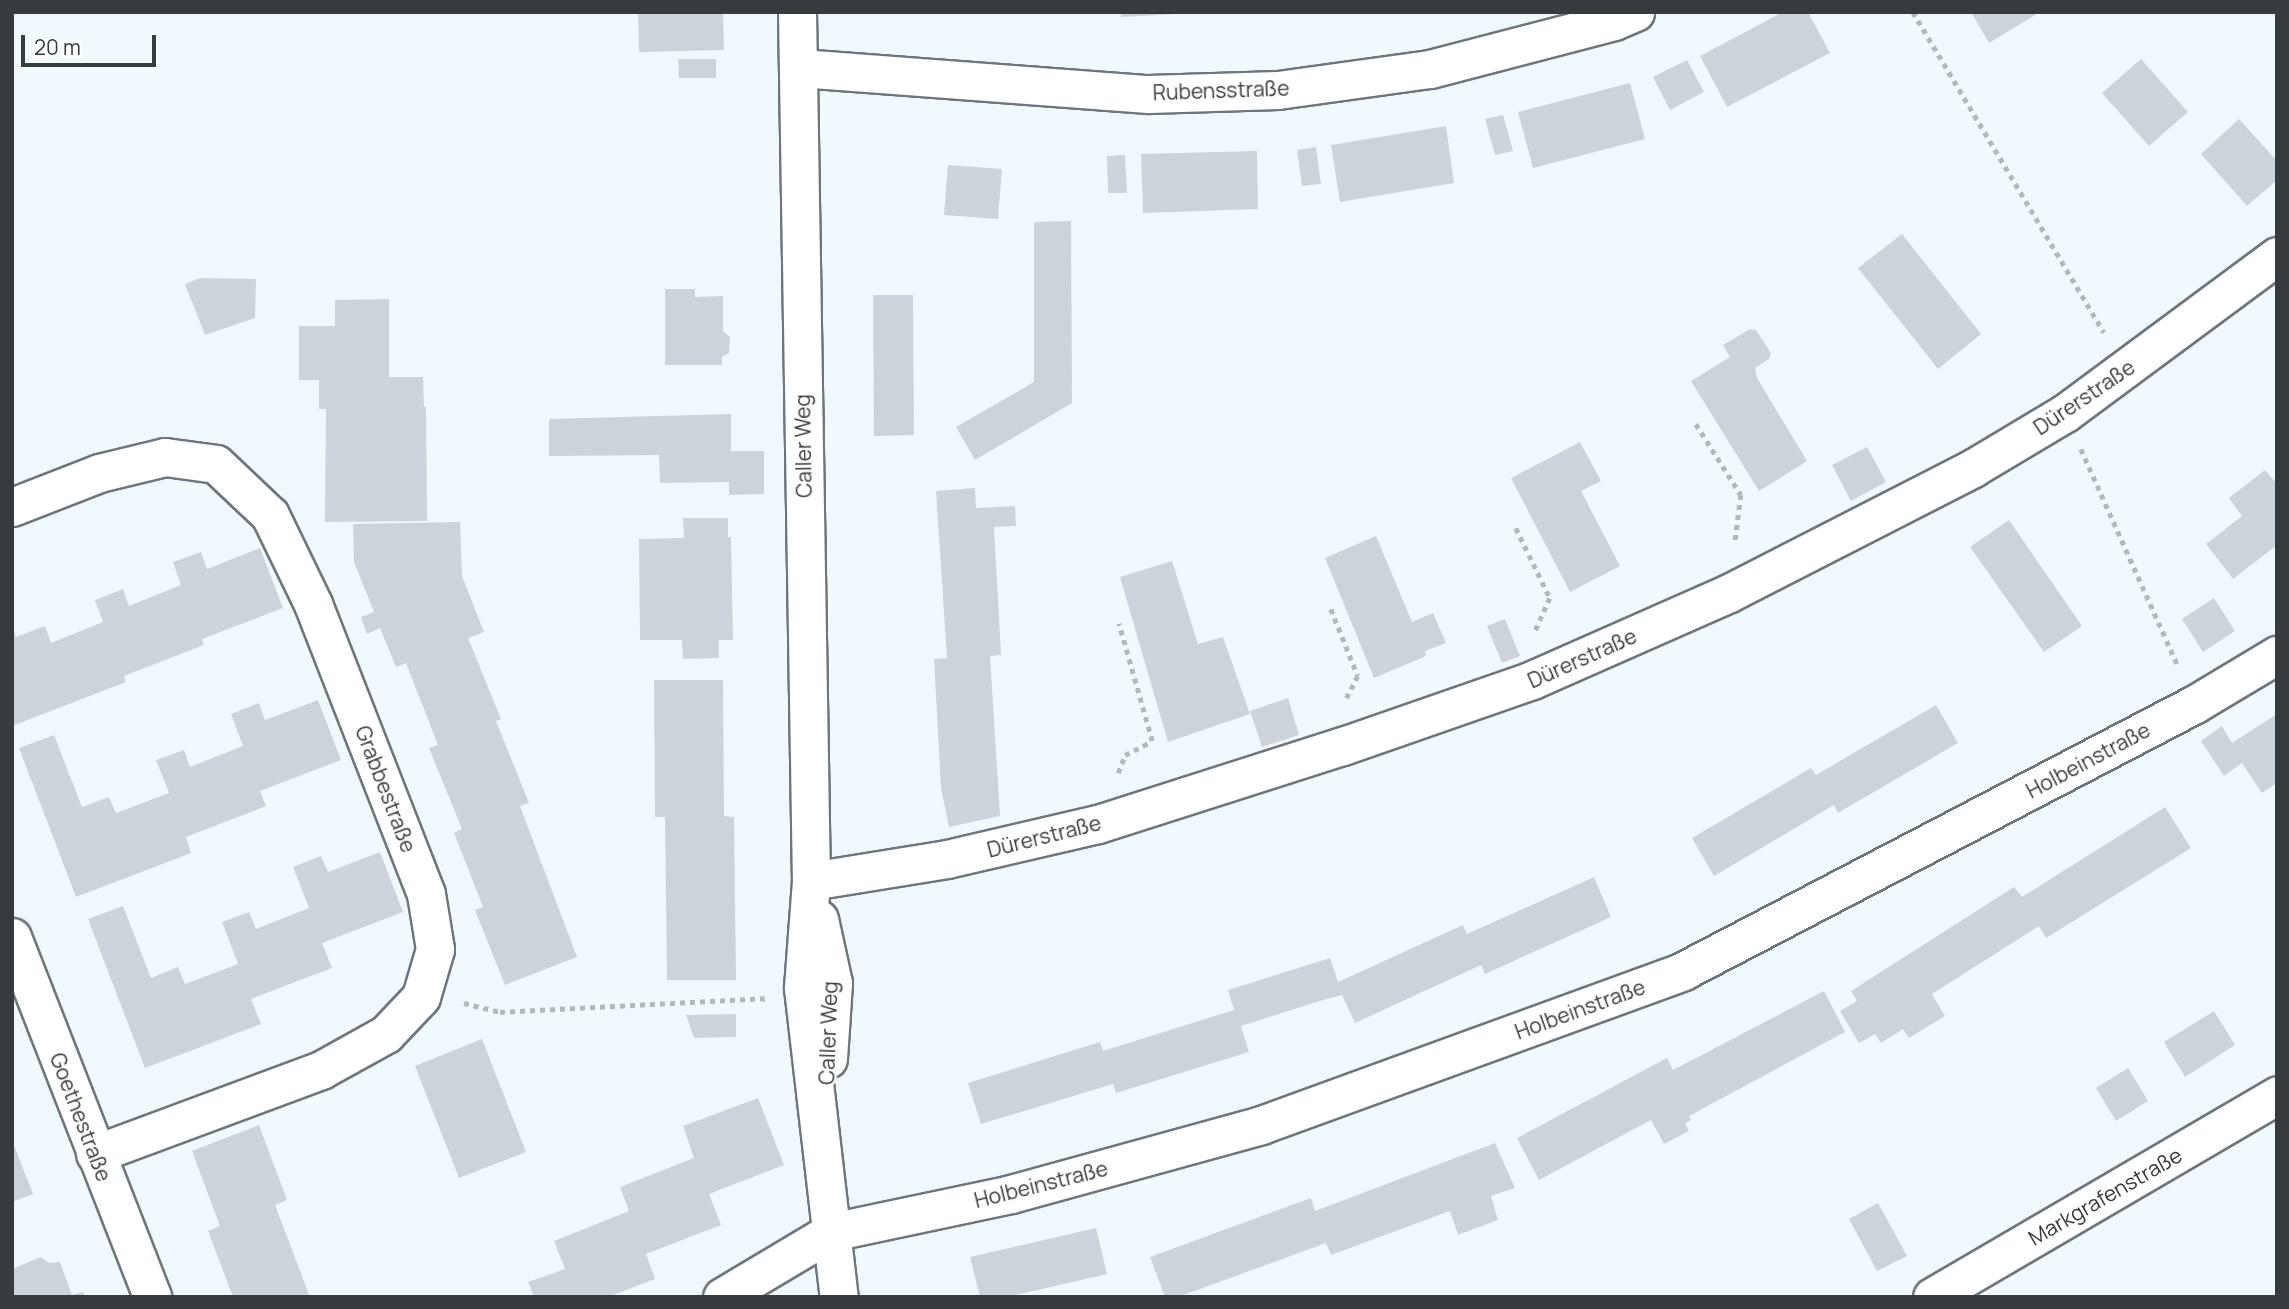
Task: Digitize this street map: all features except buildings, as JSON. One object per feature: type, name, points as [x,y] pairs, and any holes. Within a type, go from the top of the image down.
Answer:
[{"type":"street","name":"Caller Weg","points":[[797,12],[811,881],[803,988],[839,1297]]},
{"type":"street","name":"Rubensstraße","points":[[800,68],[1149,94],[1278,90],[1430,69],[1614,21],[1635,12]]},
{"type":"street","name":"Dürerstraße","points":[[811,881],[947,859],[1098,824],[1343,746],[1532,680],[1729,593],[1973,468],[2065,413],[2277,256]]},
{"type":"street","name":"Grabbestraße","points":[[12,507],[99,472],[165,457],[216,464],[270,515],[313,604],[426,894],[435,949],[421,997],[386,1034],[321,1070],[95,1154]]},
{"type":"street","name":"Holbeinstraße","points":[[722,1297],[831,1232],[1011,1194],[1261,1125],[1683,971],[2195,704],[2277,655]]},
{"type":"street","name":"Caller Weg","points":[[811,881],[833,983],[823,1146]]},
{"type":"street","name":"Goethestraße","points":[[12,937],[152,1297]]},
{"type":"street","name":"Markgrafenstraße","points":[[1932,1297],[2277,1095]]},
{"type":"path","points":[[1913,12],[2126,369]]},
{"type":"path","points":[[2065,413],[2195,704]]},
{"type":"path","points":[[1696,425],[1741,495],[1729,593]]},
{"type":"path","points":[[1516,528],[1550,598],[1535,628],[1532,680]]},
{"type":"path","points":[[1331,609],[1358,676],[1346,696],[1343,746]]},
{"type":"path","points":[[1098,824],[1125,755],[1152,741],[1119,624]]},
{"type":"path","points":[[421,997],[443,998],[500,1012],[758,1001],[785,990],[803,988]]}]
